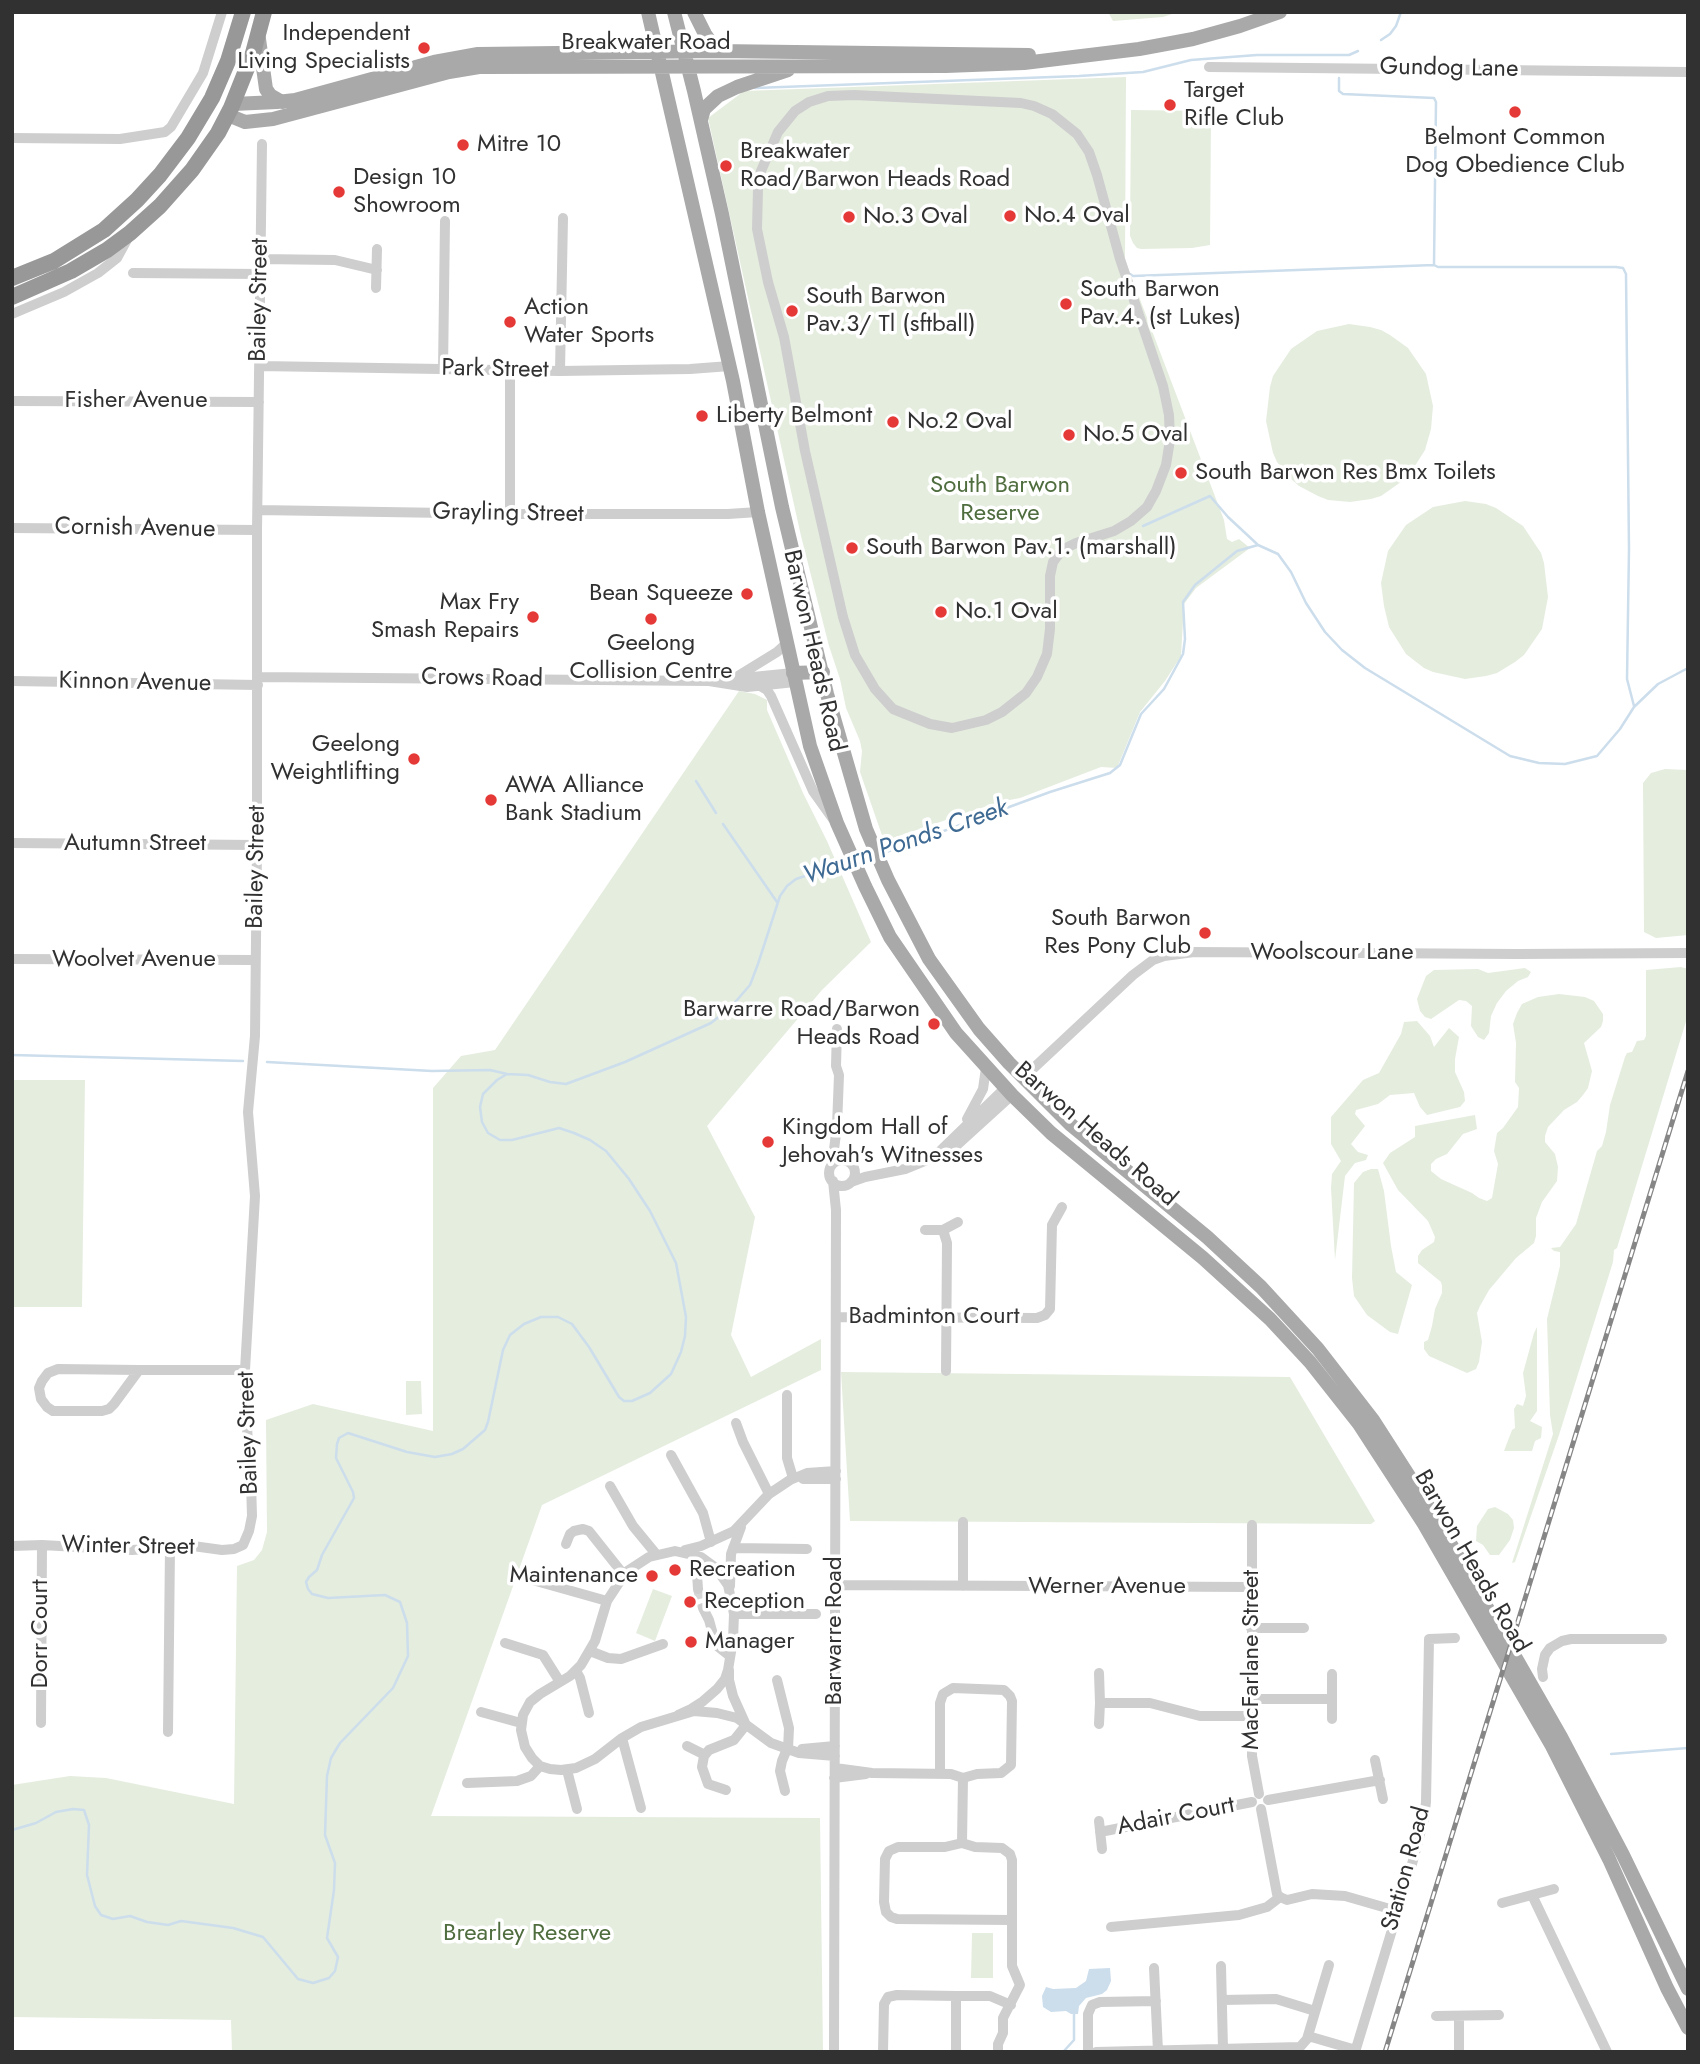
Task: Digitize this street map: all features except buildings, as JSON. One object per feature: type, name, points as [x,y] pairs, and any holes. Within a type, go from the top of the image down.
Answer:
[{"type":"highway","points":[[12,278],[54,261],[89,240],[137,200],[170,163],[208,104],[228,61],[243,12]]},
{"type":"highway","points":[[12,297],[71,271],[107,250],[160,206],[192,170],[231,109],[250,63],[264,12]]},
{"type":"highway","points":[[208,104],[231,109]]},
{"type":"main road","name":"Barwon Heads Road","points":[[648,12],[730,366],[758,512],[813,757],[840,830],[865,886],[900,953],[941,1013],[986,1068],[1051,1133],[1203,1258],[1270,1319],[1334,1390],[1378,1451],[1424,1524],[1543,1731],[1598,1835],[1667,1988],[1688,2028]]},
{"type":"main road","name":"Barwon Heads Road","points":[[674,12],[754,366],[779,497],[866,828],[888,880],[929,959],[979,1029],[1023,1078],[1070,1124],[1208,1237],[1261,1287],[1337,1373],[1387,1441],[1415,1483],[1549,1715],[1623,1855],[1688,1989]]},
{"type":"main road","points":[[694,12],[717,51]]},
{"type":"main road","name":"Breakwater Road","points":[[231,109],[244,122],[273,119],[434,62],[472,54],[659,60],[688,67],[994,65],[1139,49],[1193,39],[1280,12]]},
{"type":"main road","points":[[258,34],[266,89],[270,95],[282,102]]},
{"type":"main road","name":"Breakwater Road","points":[[659,60],[684,52],[717,51],[1072,57]]},
{"type":"main road","points":[[701,123],[704,108],[718,96],[737,87],[803,66]]},
{"type":"main road","name":"Breakwater Road","points":[[231,109],[369,86]]},
{"type":"main road","points":[[794,678],[823,672]]},
{"type":"main road","points":[[1009,1092],[1023,1078]]},
{"type":"street","points":[[12,138],[120,139],[161,134],[171,127],[203,73],[222,12]]},
{"type":"street","name":"Gundog Lane","points":[[1209,67],[1688,72]]},
{"type":"street","points":[[828,96],[1017,103],[1046,111],[1070,127],[1091,157],[1120,258],[1163,386],[1169,415],[1170,440],[1166,466],[1147,507],[1114,531],[1076,542],[1062,550],[1053,562],[1047,653],[1037,677],[1026,693],[1002,712],[970,725],[952,728],[919,720],[893,709],[875,689],[855,655],[843,617],[805,452],[784,337],[768,282],[757,229],[761,171],[778,132],[795,111],[809,102],[828,96]]},
{"type":"street","name":"Bailey Street","points":[[243,1545],[250,1531],[251,1516],[245,1370],[255,1196],[248,1112],[255,1036],[262,144]]},
{"type":"street","points":[[560,371],[563,218]]},
{"type":"street","points":[[443,370],[445,221]]},
{"type":"street","points":[[12,314],[64,292],[103,270],[117,258],[130,233]]},
{"type":"street","points":[[376,288],[377,249]]},
{"type":"street","points":[[261,258],[335,261],[377,270]]},
{"type":"street","points":[[133,273],[261,274]]},
{"type":"street","name":"Park Street","points":[[260,366],[560,371],[730,366]]},
{"type":"street","points":[[510,370],[510,514]]},
{"type":"street","name":"Fisher Avenue","points":[[12,401],[259,402]]},
{"type":"street","name":"Grayling Street","points":[[258,510],[510,514],[758,512]]},
{"type":"street","name":"Cornish Avenue","points":[[12,528],[257,530]]},
{"type":"street","points":[[743,676],[787,643]]},
{"type":"street","points":[[743,676],[794,678]]},
{"type":"street","name":"Crows Road","points":[[258,681],[706,681],[743,676]]},
{"type":"street","name":"Crows Road","points":[[706,681],[760,686],[794,678]]},
{"type":"street","name":"Kinnon Avenue","points":[[12,681],[258,681]]},
{"type":"street","points":[[760,686],[774,702],[817,798],[840,830]]},
{"type":"street","name":"Autumn Street","points":[[12,843],[257,845]]},
{"type":"street","name":"Woolscour Lane","points":[[1023,1078],[1133,975],[1153,960],[1164,956],[1194,952],[1688,953]]},
{"type":"street","name":"Woolvet Avenue","points":[[12,959],[256,960]]},
{"type":"street","points":[[837,1029],[837,1126],[829,1172],[833,1181],[839,1185],[898,1171],[954,1148],[1009,1092]]},
{"type":"street","points":[[956,1136],[982,1093],[986,1068]]},
{"type":"street","points":[[925,1162],[1009,1092]]},
{"type":"street","points":[[837,1126],[840,1147],[855,1176],[849,1183]]},
{"type":"street","points":[[832,1165],[839,1160],[876,1170],[898,1171]]},
{"type":"street","name":"Barwarre Road","points":[[833,1181],[836,1210],[834,2052]]},
{"type":"street","name":"Barwarre Road","points":[[836,1210],[840,1195],[849,1183]]},
{"type":"street","name":"Badminton Court","points":[[836,1317],[1037,1318],[1045,1315],[1050,1309],[1052,1225],[1062,1207]]},
{"type":"street","points":[[925,1230],[943,1230],[958,1222]]},
{"type":"street","points":[[943,1230],[947,1243],[946,1371]]},
{"type":"street","points":[[139,1370],[109,1409],[53,1411],[41,1399],[39,1388],[42,1381],[48,1373],[58,1369],[245,1370]]},
{"type":"street","points":[[787,1395],[787,1458],[793,1478]]},
{"type":"street","points":[[736,1423],[769,1494]]},
{"type":"street","points":[[671,1455],[703,1513],[711,1542]]},
{"type":"street","points":[[835,1751],[788,1749],[768,1741],[737,1718],[694,1711],[650,1723],[622,1738],[590,1762],[567,1770],[553,1770],[540,1766],[532,1758],[525,1747],[521,1723],[532,1700],[576,1671],[595,1642],[607,1601],[624,1575],[642,1560],[656,1554],[696,1548],[731,1533],[769,1494],[793,1478],[807,1473],[836,1475]]},
{"type":"street","points":[[610,1486],[633,1526],[656,1554]]},
{"type":"street","points":[[678,1715],[694,1708],[717,1689],[726,1676],[734,1614],[729,1568],[739,1530],[746,1519]]},
{"type":"street","points":[[963,1522],[963,1586]]},
{"type":"street","name":"MacFarlane Street","points":[[1251,1525],[1251,1756],[1277,1894],[1280,1897]]},
{"type":"street","points":[[566,1544],[573,1531],[586,1530],[594,1535],[624,1575]]},
{"type":"street","name":"Winter Street","points":[[12,1546],[42,1545],[113,1550],[192,1546],[222,1550],[243,1545]]},
{"type":"street","name":"Dorr Court","points":[[41,1723],[42,1545]]},
{"type":"street","points":[[167,1732],[170,1547]]},
{"type":"street","points":[[733,1548],[807,1549]]},
{"type":"street","points":[[675,1550],[706,1560],[725,1578],[730,1591]]},
{"type":"street","points":[[692,1554],[698,1589]]},
{"type":"street","points":[[529,1579],[607,1601]]},
{"type":"street","name":"Werner Avenue","points":[[835,1585],[1251,1587]]},
{"type":"street","points":[[703,1608],[716,1645],[730,1659],[730,1685],[746,1725]]},
{"type":"street","points":[[734,1614],[817,1614]]},
{"type":"street","name":"Station Road","points":[[1355,2051],[1420,1836],[1425,1810],[1428,1626]]},
{"type":"street","points":[[1251,1628],[1304,1628]]},
{"type":"street","points":[[1429,1639],[1455,1638]]},
{"type":"street","points":[[1543,1676],[1545,1655],[1562,1641],[1662,1639]]},
{"type":"street","points":[[505,1643],[543,1655],[561,1682]]},
{"type":"street","points":[[590,1651],[618,1659],[663,1644]]},
{"type":"street","points":[[576,1671],[589,1713]]},
{"type":"street","points":[[1099,1673],[1099,1724]]},
{"type":"street","points":[[1332,1674],[1332,1719]]},
{"type":"street","points":[[777,1680],[789,1728],[788,1749],[780,1773],[785,1791]]},
{"type":"street","points":[[835,1773],[940,1773],[963,1777],[1001,1773],[1011,1765],[1012,1699],[1004,1690],[955,1688],[943,1694],[940,1701],[940,1773]]},
{"type":"street","points":[[1251,1699],[1332,1699]]},
{"type":"street","points":[[1100,1703],[1150,1703],[1200,1716],[1251,1716]]},
{"type":"street","points":[[481,1712],[521,1723]]},
{"type":"street","points":[[726,1790],[710,1786],[706,1782],[702,1767],[705,1755],[711,1748],[734,1740],[746,1725]]},
{"type":"street","points":[[622,1738],[641,1808]]},
{"type":"street","points":[[687,1746],[705,1755]]},
{"type":"street","points":[[1376,1760],[1384,1799]]},
{"type":"street","points":[[467,1783],[514,1782],[529,1777],[540,1766]]},
{"type":"street","points":[[567,1770],[577,1808]]},
{"type":"street","points":[[768,1777],[780,1773]]},
{"type":"street","points":[[962,1843],[963,1777]]},
{"type":"street","name":"Adair Court","points":[[1102,1849],[1100,1826],[1380,1780]]},
{"type":"street","points":[[998,2052],[1003,2033],[1003,2018],[1020,1985],[1012,1966],[1010,1854],[1002,1848],[976,1847],[962,1843],[943,1847],[898,1847],[889,1850],[884,1861],[884,1902],[886,1912],[891,1917],[1011,1920]]},
{"type":"street","points":[[1502,1903],[1555,1889]]},
{"type":"street","points":[[1111,1927],[1239,1915],[1267,1907],[1280,1897],[1291,1900],[1312,1894],[1345,1896],[1397,1911]]},
{"type":"street","points":[[1532,1895],[1607,2052]]},
{"type":"street","points":[[1305,2041],[1329,1965]]},
{"type":"street","points":[[1221,1966],[1223,2049]]},
{"type":"street","points":[[1154,1968],[1158,2050]]},
{"type":"street","points":[[956,1996],[956,2052]]},
{"type":"street","points":[[884,2052],[884,2005],[887,1997],[990,1996],[1011,2005]]},
{"type":"street","points":[[1222,2000],[1276,1999],[1315,2011]]},
{"type":"street","points":[[1088,2052],[1088,2014],[1094,2004],[1156,2001]]},
{"type":"street","points":[[1436,2016],[1499,2015]]},
{"type":"street","points":[[1458,2052],[1459,2016]]},
{"type":"street","points":[[1096,2052],[1292,2048],[1305,2041],[1355,2051]]},
{"type":"green space","points":[[1108,12],[1178,12],[1163,17],[1113,21]]},
{"type":"green space","name":"South Barwon Reserve","points":[[1126,77],[1125,260],[1224,520],[1227,539],[1232,542],[1239,539],[1250,548],[1196,588],[1184,604],[1181,656],[1140,712],[1117,768],[1101,767],[1020,798],[999,802],[884,841],[860,772],[860,741],[846,708],[801,536],[708,118],[744,91]]},
{"type":"green space","points":[[1131,110],[1206,111],[1206,118],[1211,119],[1210,245],[1141,249],[1133,243],[1130,236]]},
{"type":"green space","points":[[1349,324],[1381,330],[1408,348],[1426,374],[1433,406],[1431,429],[1425,450],[1408,477],[1381,496],[1350,502],[1328,500],[1299,486],[1291,479],[1273,453],[1266,421],[1273,376],[1291,349],[1317,331]]},
{"type":"green space","points":[[1465,501],[1496,508],[1523,526],[1541,553],[1548,597],[1542,629],[1524,655],[1497,673],[1465,679],[1433,672],[1406,654],[1389,627],[1381,583],[1388,551],[1406,525],[1433,507]]},
{"type":"green space","name":"Brearley Reserve","points":[[739,691],[767,700],[767,710],[871,942],[822,990],[707,1126],[755,1217],[731,1335],[751,1377],[821,1339],[821,1370],[542,1505],[431,1816],[820,1818],[823,2052],[232,2052],[231,2020],[12,2017],[12,1785],[70,1776],[106,1778],[234,1804],[237,1566],[254,1560],[262,1550],[267,1532],[266,1420],[313,1404],[433,1431],[433,1088],[461,1056],[495,1050]]},
{"type":"green space","points":[[1665,769],[1688,770],[1688,935],[1656,938],[1644,932],[1643,783],[1651,773]]},
{"type":"green space","points":[[1681,967],[1688,969],[1687,1018],[1559,1435],[1515,1562],[1512,1563],[1553,1434],[1547,1319],[1560,1266],[1560,1252],[1551,1248],[1560,1247],[1576,1224],[1597,1151],[1602,1146],[1610,1105],[1625,1057],[1632,1052],[1637,1041],[1644,1040],[1646,1036],[1646,970]]},
{"type":"green space","points":[[1525,968],[1531,972],[1528,977],[1506,991],[1497,1003],[1491,1016],[1489,1033],[1484,1040],[1478,1037],[1471,1026],[1472,1006],[1466,1001],[1459,1000],[1431,1019],[1420,1011],[1417,999],[1426,976],[1434,970],[1478,969],[1488,973]]},
{"type":"green space","points":[[1559,994],[1585,997],[1594,1001],[1603,1014],[1601,1027],[1584,1043],[1592,1071],[1588,1088],[1577,1102],[1564,1110],[1548,1127],[1545,1142],[1555,1154],[1557,1181],[1542,1202],[1536,1218],[1534,1243],[1516,1258],[1489,1290],[1480,1306],[1477,1313],[1482,1342],[1479,1362],[1476,1369],[1467,1373],[1429,1356],[1424,1349],[1442,1286],[1441,1282],[1418,1263],[1418,1256],[1434,1242],[1435,1237],[1428,1221],[1398,1190],[1383,1163],[1390,1153],[1415,1137],[1415,1126],[1475,1115],[1477,1129],[1463,1134],[1447,1154],[1431,1164],[1431,1171],[1479,1198],[1487,1201],[1492,1198],[1498,1164],[1494,1151],[1497,1133],[1518,1107],[1519,1088],[1515,1082],[1516,1043],[1513,1024],[1522,1004],[1538,997]]},
{"type":"green space","points":[[1417,1021],[1430,1036],[1434,1047],[1449,1028],[1459,1037],[1455,1072],[1465,1101],[1460,1107],[1427,1115],[1414,1093],[1390,1095],[1378,1104],[1356,1110],[1355,1114],[1365,1126],[1351,1144],[1358,1152],[1368,1155],[1366,1160],[1355,1163],[1345,1176],[1335,1260],[1331,1188],[1332,1174],[1341,1161],[1331,1144],[1331,1117],[1363,1080],[1379,1073],[1401,1034],[1404,1022]]},
{"type":"green space","points":[[12,1080],[85,1080],[82,1307],[12,1307]]},
{"type":"green space","points":[[1378,1169],[1384,1191],[1396,1272],[1412,1285],[1398,1334],[1390,1332],[1367,1315],[1354,1296],[1354,1183],[1363,1172]]},
{"type":"green space","points":[[1537,1327],[1537,1411],[1530,1421],[1542,1427],[1541,1438],[1535,1441],[1532,1451],[1504,1451],[1515,1428],[1514,1409],[1517,1404],[1523,1406],[1526,1396],[1523,1373]]},
{"type":"green space","points":[[841,1372],[1290,1377],[1375,1521],[1371,1524],[850,1521]]},
{"type":"green space","points":[[406,1381],[421,1381],[422,1414],[406,1415]]},
{"type":"green space","points":[[1495,1507],[1508,1514],[1513,1520],[1514,1528],[1510,1540],[1499,1555],[1490,1555],[1483,1545],[1476,1541],[1477,1526],[1488,1509]]},
{"type":"green space","points":[[653,1589],[672,1596],[655,1641],[636,1633]]},
{"type":"green space","points":[[972,1933],[993,1933],[993,1978],[971,1978]]},
{"type":"water","points":[[1110,1968],[1111,1981],[1107,1990],[1086,1998],[1079,2006],[1078,2014],[1066,2011],[1051,2012],[1043,2007],[1042,1996],[1046,1987],[1076,1988],[1086,1981],[1089,1969]]},
{"type":"waterway","points":[[1381,40],[1396,26],[1401,12]]},
{"type":"waterway","points":[[755,88],[1079,76],[1143,72],[1191,60],[1257,55],[1349,55],[1358,51]]},
{"type":"waterway","points":[[1339,78],[1339,91],[1343,94],[1434,98],[1434,265],[1616,267],[1623,268],[1626,274],[1629,549],[1627,679],[1634,706]]},
{"type":"waterway","points":[[1130,274],[1434,265]]},
{"type":"waterway","points":[[1143,526],[1210,496],[1257,544]]},
{"type":"waterway","name":"Waurn Ponds Creek","points":[[881,854],[1110,773],[1120,765],[1141,714],[1164,689],[1183,654],[1183,602],[1195,585],[1237,551],[1258,545],[1278,554],[1325,632],[1342,650],[1365,668],[1510,756],[1539,763],[1565,764],[1597,756],[1634,707],[1658,684],[1688,668]]},
{"type":"waterway","points":[[696,781],[716,813]]},
{"type":"waterway","points":[[723,824],[777,902]]},
{"type":"waterway","name":"Waurn Ponds Creek","points":[[12,1830],[36,1823],[56,1812],[84,1810],[89,1825],[87,1875],[95,1906],[101,1915],[113,1919],[130,1916],[168,1925],[181,1921],[233,1928],[263,1937],[298,1979],[313,1983],[329,1978],[335,1971],[338,1957],[327,1938],[335,1863],[325,1835],[327,1776],[331,1758],[340,1743],[393,1688],[408,1656],[407,1623],[400,1602],[385,1595],[328,1598],[312,1594],[308,1589],[306,1582],[317,1570],[322,1555],[354,1498],[336,1458],[339,1438],[348,1433],[407,1452],[435,1457],[463,1449],[485,1430],[503,1350],[510,1335],[524,1324],[541,1317],[558,1317],[572,1324],[624,1401],[632,1401],[650,1393],[671,1374],[685,1336],[686,1317],[676,1263],[650,1211],[606,1151],[590,1140],[559,1128],[512,1140],[500,1140],[488,1133],[482,1122],[480,1107],[483,1094],[507,1074],[528,1075],[566,1084],[625,1062],[711,1023],[731,1007],[750,985],[780,896],[787,886],[796,879],[847,862]]},
{"type":"waterway","points":[[12,1055],[243,1061]]},
{"type":"waterway","points":[[267,1062],[432,1071],[490,1070],[507,1074]]},
{"type":"waterway","points":[[1611,1754],[1688,1748]]},
{"type":"waterway","points":[[1063,2052],[1074,2040],[1074,2011]]},
{"type":"tunnel","points":[[698,1589],[703,1608]]},
{"type":"railway","points":[[1385,2052],[1688,1071]]},
{"type":"place","name":"Independent Living Specialists","points":[[424,48]]},
{"type":"place","name":"Target Rifle Club","points":[[1170,105]]},
{"type":"place","name":"Belmont Common Dog Obedience Club","points":[[1515,112]]},
{"type":"place","name":"Mitre 10","points":[[463,145]]},
{"type":"place","name":"Breakwater Road/Barwon Heads Road","points":[[726,166]]},
{"type":"place","name":"Design 10 Showroom","points":[[339,192]]},
{"type":"place","name":"No.4 Oval","points":[[1010,216]]},
{"type":"place","name":"No.3 Oval","points":[[849,217]]},
{"type":"place","name":"South Barwon Pav.4. (st Lukes)","points":[[1066,304]]},
{"type":"place","name":"South Barwon Pav.3/ Tl (sftball)","points":[[792,311]]},
{"type":"place","name":"Action Water Sports","points":[[510,322]]},
{"type":"place","name":"Liberty Belmont","points":[[702,416]]},
{"type":"place","name":"No.2 Oval","points":[[893,422]]},
{"type":"place","name":"No.5 Oval","points":[[1069,435]]},
{"type":"place","name":"South Barwon Res Bmx Toilets","points":[[1181,473]]},
{"type":"place","name":"South Barwon Pav.1. (marshall)","points":[[852,548]]},
{"type":"place","name":"Bean Squeeze","points":[[747,594]]},
{"type":"place","name":"No.1 Oval","points":[[941,612]]},
{"type":"place","name":"Max Fry Smash Repairs","points":[[533,617]]},
{"type":"place","name":"Geelong Collision Centre","points":[[651,619]]},
{"type":"place","name":"Geelong Weightlifting","points":[[414,759]]},
{"type":"place","name":"AWA Alliance Bank Stadium","points":[[491,800]]},
{"type":"place","name":"South Barwon Res Pony Club","points":[[1205,933]]},
{"type":"place","name":"Barwarre Road/Barwon Heads Road","points":[[934,1024]]},
{"type":"place","name":"Kingdom Hall of Jehovah's Witnesses","points":[[768,1142]]},
{"type":"place","name":"Recreation","points":[[675,1570]]},
{"type":"place","name":"Maintenance","points":[[652,1576]]},
{"type":"place","name":"Reception","points":[[690,1602]]},
{"type":"place","name":"Manager","points":[[691,1642]]}]
